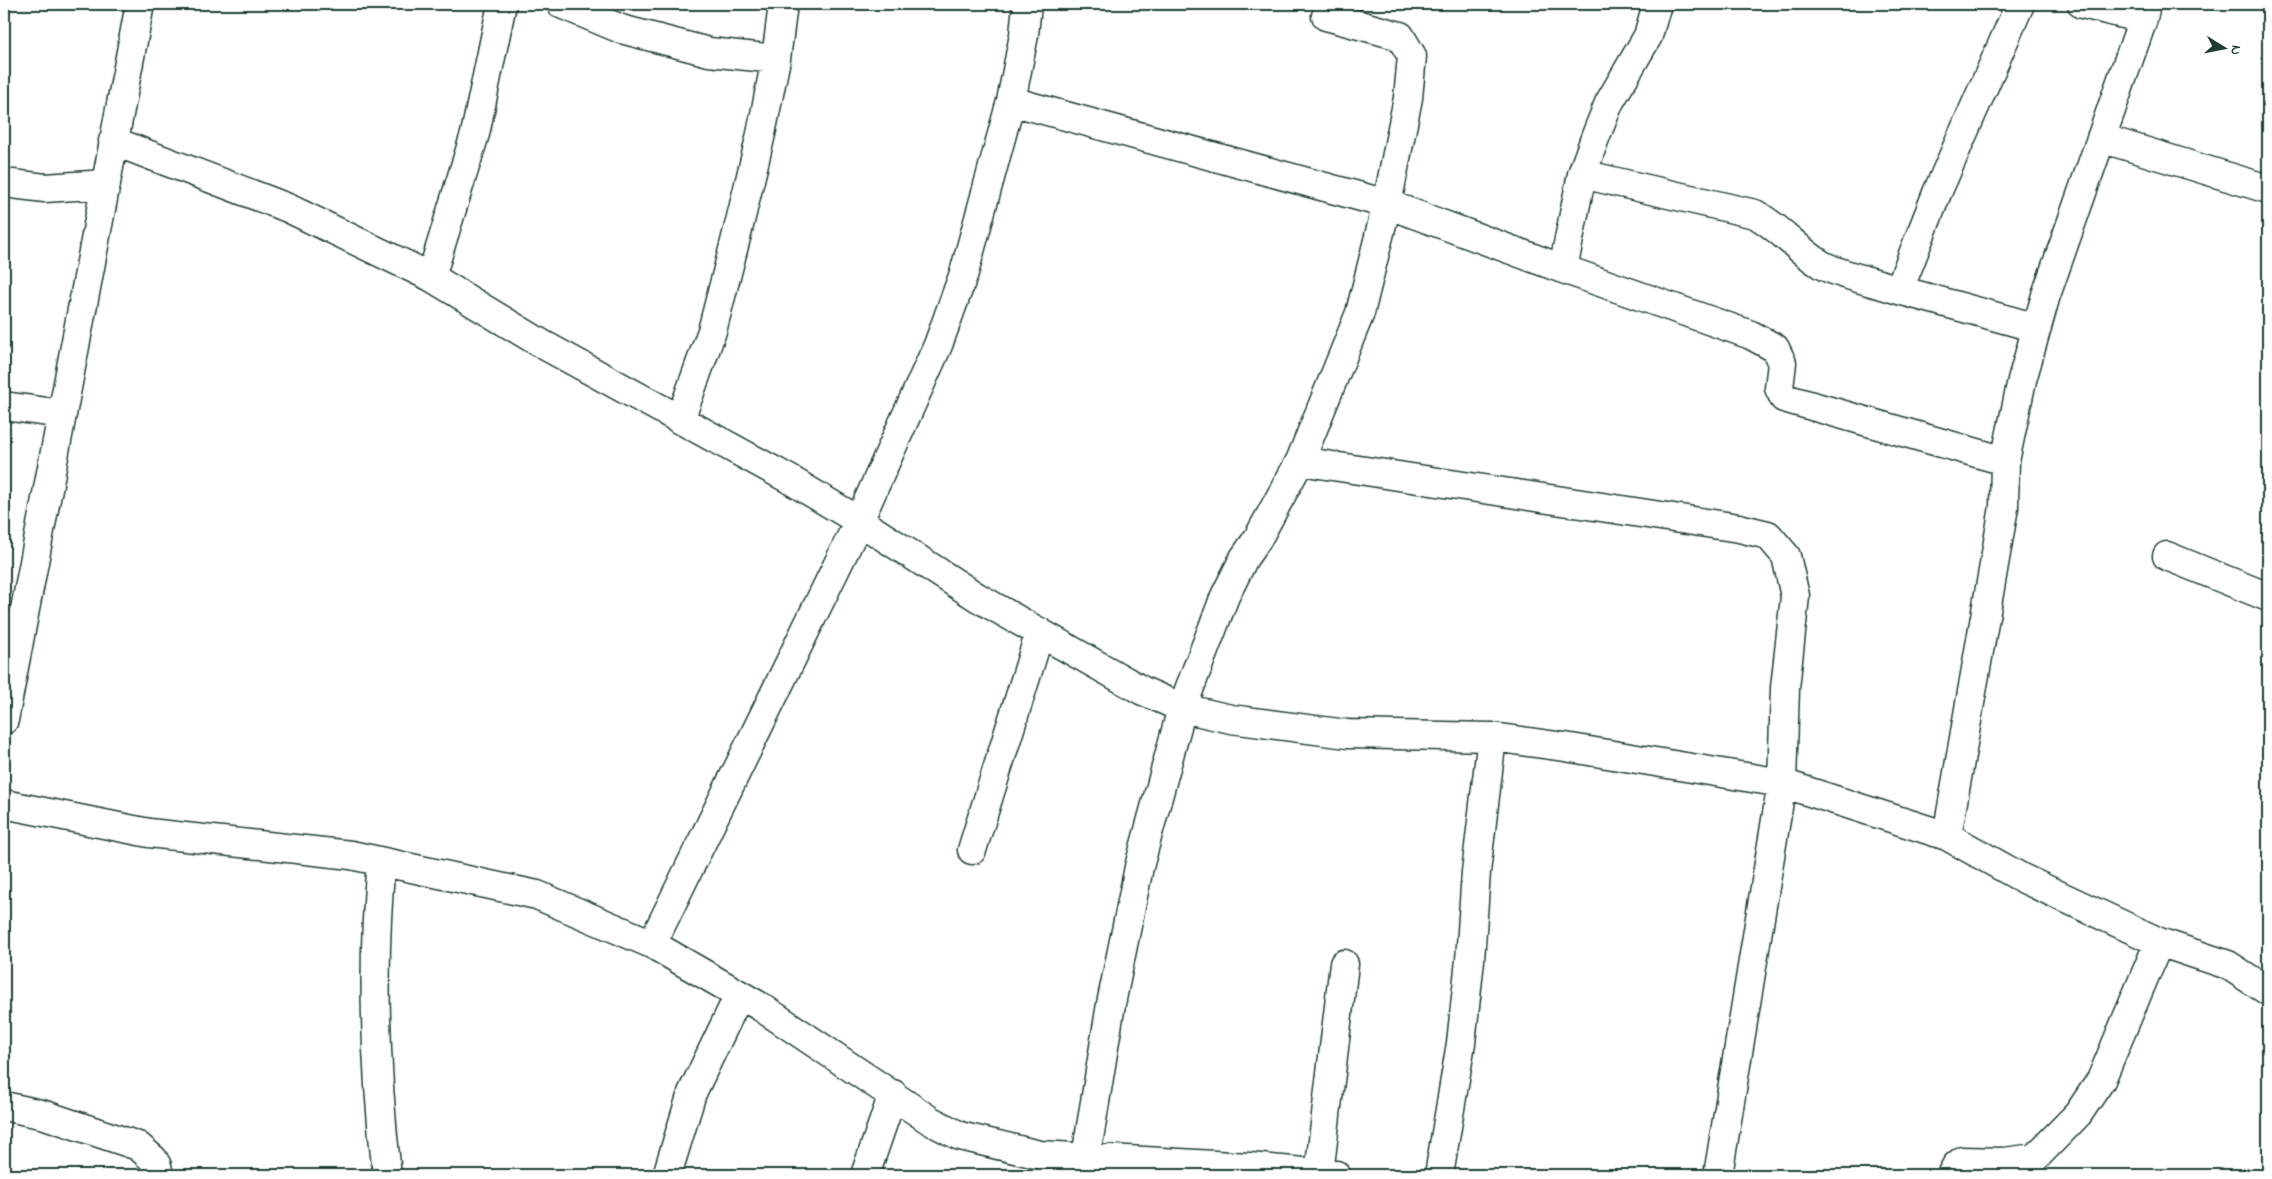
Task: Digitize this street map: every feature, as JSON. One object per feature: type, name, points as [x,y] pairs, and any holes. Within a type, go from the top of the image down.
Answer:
[{"type":"street","points":[[4,720],[140,4]]},
{"type":"street","points":[[431,277],[475,134],[502,4]]},
{"type":"street","points":[[561,4],[621,29],[709,52],[776,59]]},
{"type":"street","points":[[680,420],[712,331],[761,134],[776,59],[784,4]]},
{"type":"street","points":[[652,944],[859,520],[938,345],[964,273],[1011,101],[1024,34],[1027,4]]},
{"type":"street","points":[[1563,269],[1582,174],[1609,103],[1648,36],[1657,4]]},
{"type":"street","points":[[1899,290],[1937,193],[2020,4]]},
{"type":"street","points":[[1947,836],[2004,507],[2005,461],[2022,380],[2037,328],[2144,11],[2082,4]]},
{"type":"street","points":[[1086,1157],[1111,1004],[1139,867],[1182,708],[1226,596],[1244,558],[1258,538],[1300,461],[1360,313],[1387,204],[1408,98],[1412,56],[1400,36],[1326,16]]},
{"type":"street","points":[[1011,101],[1387,204],[1563,269],[1751,335],[1775,348],[1782,363],[1779,388],[1784,398],[2005,461]]},
{"type":"street","points":[[2101,138],[2268,189]]},
{"type":"street","points":[[113,141],[288,208],[431,277],[542,344],[859,520],[977,597],[1143,691],[1182,708],[1231,720],[1347,734],[1492,737],[1565,746],[1782,783],[1947,836],[2022,878],[2160,942],[2228,965],[2268,991]]},
{"type":"street","points":[[1582,174],[1754,214],[1771,224],[1805,253],[1824,266],[1899,290],[2037,328]]},
{"type":"street","points":[[4,183],[45,188],[106,184]]},
{"type":"street","points":[[4,406],[62,414]]},
{"type":"street","points":[[1300,461],[1700,521],[1768,535],[1786,556],[1796,596],[1785,688],[1782,783],[1718,1175]]},
{"type":"street","points":[[2167,556],[2268,597]]},
{"type":"street","points":[[972,850],[1040,632]]},
{"type":"street","points":[[1439,1175],[1461,1043],[1470,960],[1476,872],[1492,737]]},
{"type":"street","points":[[4,804],[149,833],[351,855],[537,895],[652,944],[761,1007],[893,1094],[930,1121],[960,1136],[1040,1155],[1327,1175],[1344,964]]},
{"type":"street","points":[[381,862],[375,921],[374,991],[377,1082],[387,1175]]},
{"type":"street","points":[[1951,1175],[1956,1166],[1962,1161],[2004,1162],[2035,1158],[2078,1114],[2101,1080],[2160,942]]},
{"type":"street","points":[[667,1175],[692,1094],[739,995]]},
{"type":"street","points":[[865,1175],[893,1094]]},
{"type":"street","points":[[4,1106],[45,1115],[138,1146],[153,1159],[157,1166],[158,1175]]}]
